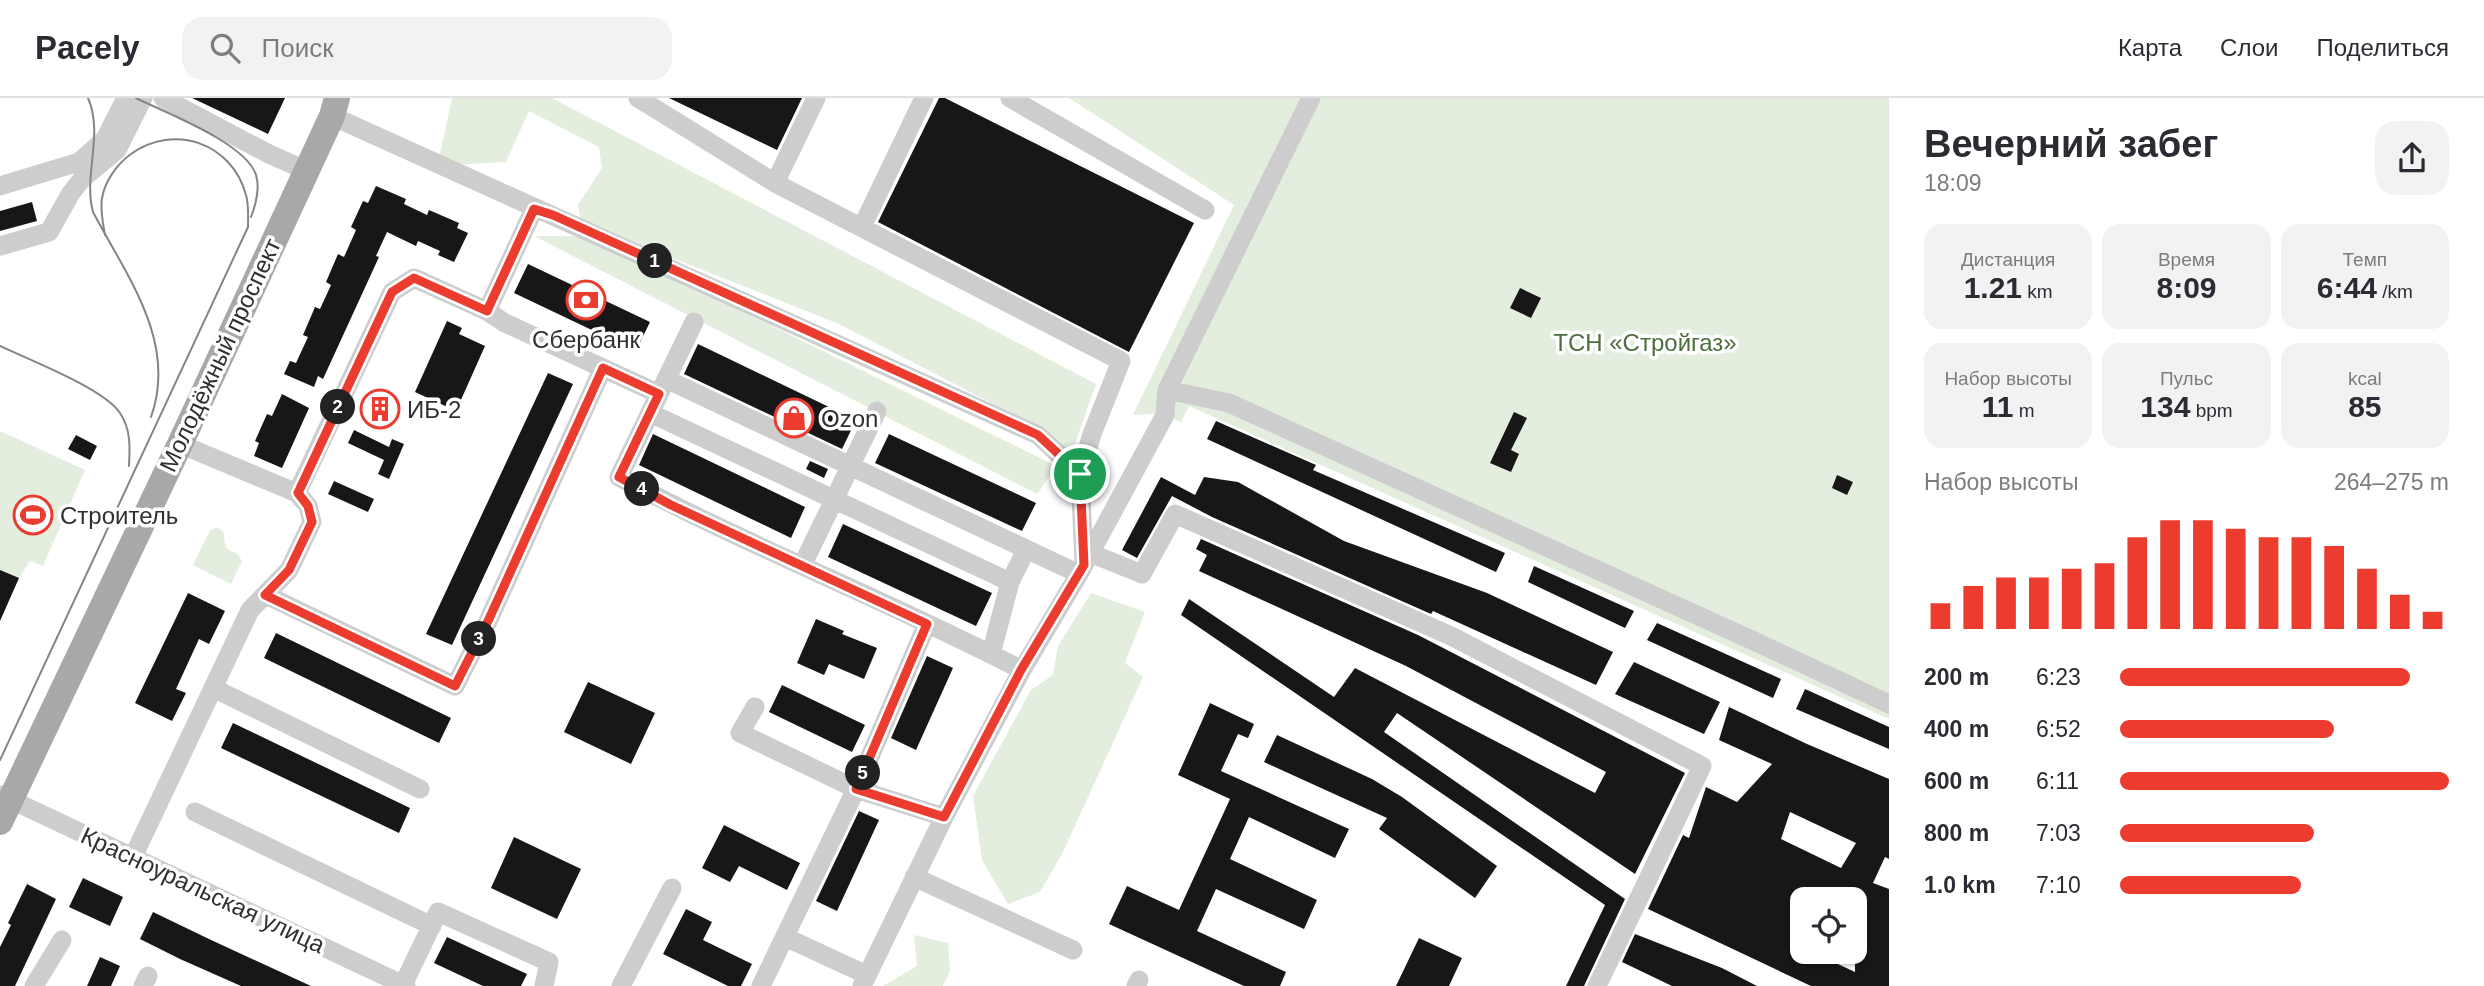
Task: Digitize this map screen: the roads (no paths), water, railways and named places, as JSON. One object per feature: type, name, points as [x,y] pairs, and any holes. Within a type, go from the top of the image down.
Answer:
[{"type":"main road","name":"Молодёжный проспект","points":[[4,806],[180,444],[305,170],[338,104]]},
{"type":"street","points":[[0,186],[79,162],[105,139],[126,98]]},
{"type":"street","points":[[0,246],[49,232],[82,179],[117,150],[143,98]]},
{"type":"street","points":[[163,98],[305,170]]},
{"type":"street","points":[[638,98],[775,183],[1121,361],[1080,474],[1085,564]]},
{"type":"street","points":[[775,183],[816,98]]},
{"type":"street","points":[[862,227],[924,98]]},
{"type":"street","points":[[1010,98],[1205,210]]},
{"type":"street","points":[[785,937],[865,980],[944,817],[1021,670],[1085,564],[1165,415],[1167,390],[1311,98]]},
{"type":"street","points":[[338,104],[534,209],[553,215],[1038,435],[1080,474]]},
{"type":"street","points":[[487,311],[534,209]]},
{"type":"street","points":[[298,493],[392,292],[414,278],[603,368],[663,386],[850,467],[1026,550],[1142,574],[1175,514],[1451,636],[1702,766],[1597,986]]},
{"type":"street","points":[[694,322],[619,477],[671,505],[1021,670]]},
{"type":"street","points":[[265,595],[455,686],[489,619],[603,368]]},
{"type":"street","points":[[1167,390],[1229,403],[1889,704]]},
{"type":"street","points":[[803,565],[877,411]]},
{"type":"street","points":[[650,413],[1010,582]]},
{"type":"street","points":[[133,857],[250,610],[289,570],[312,522],[308,506],[298,493],[180,444]]},
{"type":"street","points":[[991,654],[1010,582],[1026,550]]},
{"type":"street","points":[[761,986],[856,789],[927,624]]},
{"type":"street","points":[[213,688],[420,789]]},
{"type":"street","points":[[755,707],[740,733],[856,789],[944,817]]},
{"type":"street","name":"Красноуральская улица","points":[[4,806],[133,857],[400,984]]},
{"type":"street","points":[[195,812],[432,926]]},
{"type":"street","points":[[914,877],[1073,950]]},
{"type":"street","points":[[621,986],[672,888]]},
{"type":"street","points":[[400,984],[438,912],[549,962],[544,986]]},
{"type":"street","points":[[34,986],[62,940]]},
{"type":"tram line","points":[[88,98],[94,126],[90,184],[93,212],[133,285],[153,336],[158,362],[158,389],[151,417]]},
{"type":"tram line","points":[[136,98],[204,130],[249,163],[258,185],[251,217]]},
{"type":"tram line","points":[[0,760],[248,227],[246,195],[239,177],[215,151],[199,143],[165,140],[131,154],[112,173],[102,198],[105,235]]},
{"type":"tram line","points":[[0,346],[82,385],[111,404],[120,413],[128,432],[129,466]]},
{"type":"place","name":"Сбербанк","points":[[586,300]]},
{"type":"place","name":"ИБ-2","points":[[380,409]]},
{"type":"place","name":"Ozon","points":[[794,418]]},
{"type":"place","name":"Строитель","points":[[33,515]]},
{"type":"park label","name":"ТСН «Стройгаз»","points":[[1645,342]]}]
